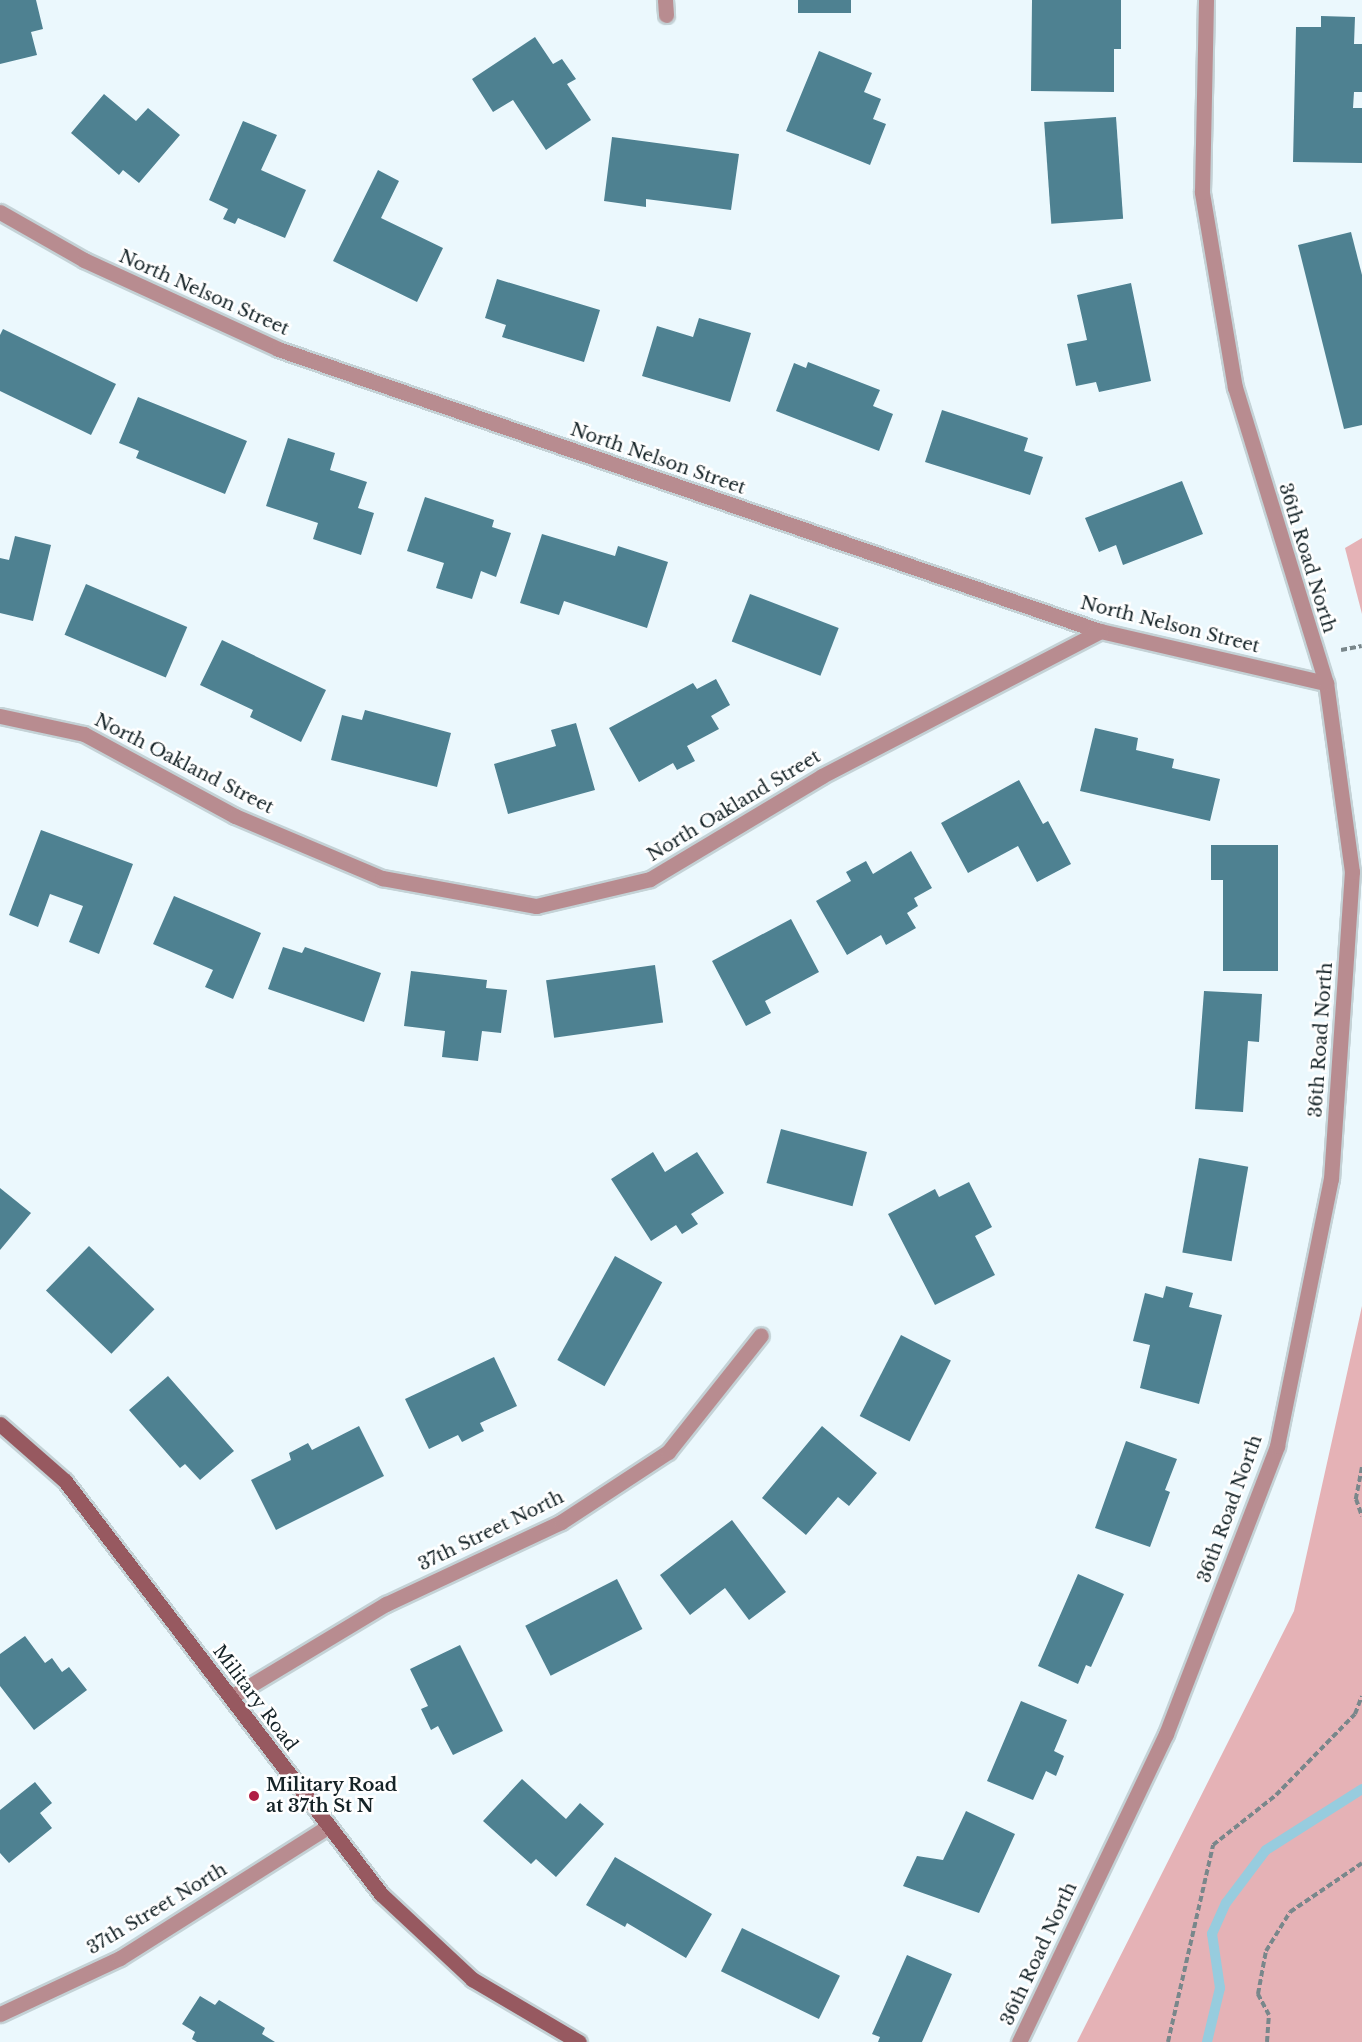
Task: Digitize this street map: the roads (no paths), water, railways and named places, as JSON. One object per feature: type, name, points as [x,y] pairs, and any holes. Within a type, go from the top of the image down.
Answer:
[{"type":"main road","name":"Military Road","points":[[0,1424],[64,1481],[231,1697],[327,1827],[381,1894],[472,1979],[579,2042]]},
{"type":"street","name":"36th Road North","points":[[1019,2042],[1166,1734],[1277,1446],[1331,1179],[1352,872],[1326,683],[1235,388],[1202,192],[1206,0]]},
{"type":"street","name":"North Nelson Street","points":[[0,212],[84,260],[279,349],[1100,631],[1326,683]]},
{"type":"street","name":"North Oakland Street","points":[[0,716],[84,734],[235,816],[382,878],[536,906],[650,879],[822,776],[1100,631]]},
{"type":"street","name":"37th Street North","points":[[231,1697],[386,1604],[561,1522],[668,1452],[761,1335]]},
{"type":"street","name":"37th Street North","points":[[0,2014],[120,1958],[327,1827]]},
{"type":"waterway","points":[[1207,2042],[1220,1988],[1212,1934],[1226,1903],[1266,1850],[1362,1789]]},
{"type":"place","name":"Military Road at 37th St N","points":[[254,1796]]}]
